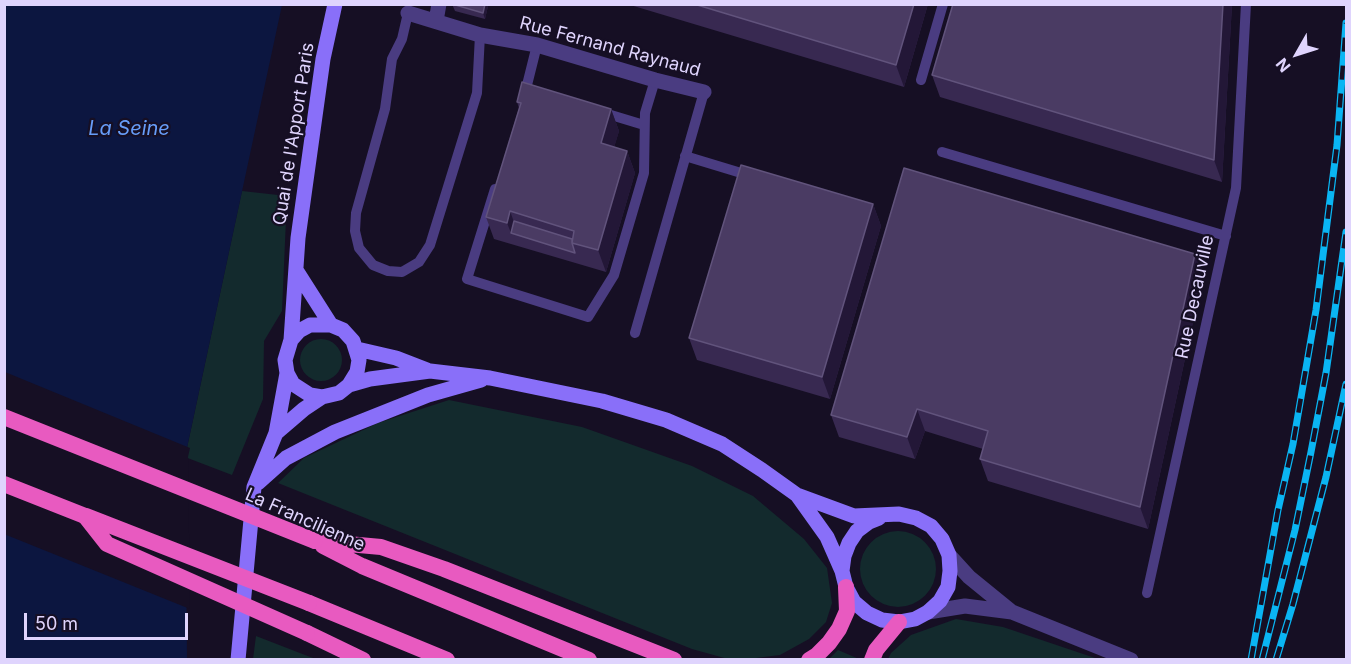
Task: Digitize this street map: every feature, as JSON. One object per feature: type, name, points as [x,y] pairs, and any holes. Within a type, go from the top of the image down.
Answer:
[{"type":"highway","name":"La Francilienne","points":[[4,417],[315,542],[362,566],[589,660]]},
{"type":"highway","points":[[4,484],[309,603],[447,660]]},
{"type":"highway","points":[[85,516],[106,544],[363,660]]},
{"type":"highway","points":[[315,542],[381,547],[444,569],[674,660]]},
{"type":"highway","points":[[809,660],[829,643],[839,629],[847,611],[844,579]]},
{"type":"highway","points":[[872,660],[876,650],[899,622]]},
{"type":"main road","name":"Quai de l'Apport Paris","points":[[291,340],[298,238],[322,70],[334,4]]},
{"type":"main road","points":[[296,270],[331,325]]},
{"type":"main road","points":[[238,660],[254,486],[276,433],[287,373],[285,360],[291,340],[299,331],[310,325],[331,325],[343,330],[353,341],[359,360],[357,372],[349,385],[339,393],[322,397],[303,409],[276,433]]},
{"type":"main road","points":[[357,349],[396,358],[430,371]]},
{"type":"main road","points":[[349,385],[370,379],[430,371],[490,378],[602,401],[666,420],[722,444],[797,495],[854,516],[899,514],[916,518],[931,526],[942,539],[949,555],[948,587],[940,601],[928,612],[915,619],[899,622],[882,620],[867,614],[854,602],[827,537],[797,495]]},
{"type":"main road","points":[[287,373],[293,384],[303,392],[322,397]]},
{"type":"main road","points":[[254,486],[286,458],[335,432],[428,395],[490,378]]},
{"type":"main road","points":[[844,579],[844,556],[849,543],[857,531],[868,522],[882,516]]},
{"type":"street","points":[[436,21],[439,4]]},
{"type":"street","name":"Rue Fernand Raynaud","points":[[408,13],[480,35],[537,45],[704,92]]},
{"type":"street","points":[[949,555],[969,577],[1012,612]]},
{"type":"street","points":[[928,612],[965,606],[1012,612],[1131,660]]},
{"type":"lane","points":[[921,80],[943,4]]},
{"type":"lane","name":"Rue Decauville","points":[[1147,593],[1236,188],[1246,4]]},
{"type":"lane","points":[[408,13],[402,39],[392,59],[385,109],[356,213],[354,231],[359,248],[373,265],[388,271],[402,272],[419,262],[430,245],[477,93],[480,35]]},
{"type":"lane","points":[[520,110],[531,90],[537,45]]},
{"type":"lane","points":[[500,174],[467,279],[588,317],[614,275],[644,173],[645,113],[655,80]]},
{"type":"lane","points":[[634,333],[704,92]]},
{"type":"lane","points":[[591,108],[644,125]]},
{"type":"lane","points":[[942,153],[1226,236]]},
{"type":"lane","points":[[685,156],[764,179]]},
{"type":"green space","points":[[242,191],[287,196],[282,311],[264,341],[263,399],[232,475],[185,457]]},
{"type":"green space","points":[[321,339],[329,340],[336,345],[341,352],[341,368],[336,375],[329,380],[321,381],[313,380],[306,375],[301,368],[300,360],[301,352],[306,345],[313,340]]},
{"type":"green space","points":[[449,400],[582,427],[692,466],[753,496],[804,539],[827,568],[832,603],[826,622],[809,639],[780,655],[728,659],[692,649],[278,483],[304,458],[378,423]]},
{"type":"green space","points":[[898,531],[913,534],[925,542],[933,554],[936,569],[933,584],[925,596],[913,604],[898,607],[883,604],[871,596],[863,584],[860,569],[863,554],[871,542],[883,534]]},
{"type":"green space","points":[[956,619],[1003,627],[1098,659],[888,659],[891,653],[911,635]]},
{"type":"green space","points":[[256,636],[305,655],[316,659],[253,659]]},
{"type":"green space","points":[[838,650],[859,659],[829,659]]},
{"type":"water","name":"La Seine","points":[[4,5],[282,5],[185,457],[187,659],[5,659]]},
{"type":"pier","points":[[5,372],[190,448],[188,457],[190,609],[4,534]]},
{"type":"building","points":[[452,4],[485,4],[483,13]]},
{"type":"building","points":[[694,4],[914,4],[896,65]]},
{"type":"building","points":[[953,4],[1223,4],[1214,160],[932,75]]},
{"type":"building","points":[[522,82],[611,109],[601,143],[627,151],[598,250],[572,243],[574,231],[510,211],[507,223],[486,217],[521,103],[517,102]]},
{"type":"building","points":[[741,165],[873,204],[822,377],[689,338]]},
{"type":"building","points":[[904,168],[1195,254],[1140,507],[980,459],[988,431],[917,409],[907,437],[831,415]]},
{"type":"building","points":[[514,221],[572,239],[575,253],[511,233]]},
{"type":"railway","points":[[1251,660],[1278,510],[1293,444],[1316,310],[1337,145],[1346,23]]},
{"type":"railway","points":[[1262,660],[1295,530],[1311,452],[1326,373],[1346,232]]},
{"type":"railway","points":[[1276,660],[1326,477],[1346,384]]}]
